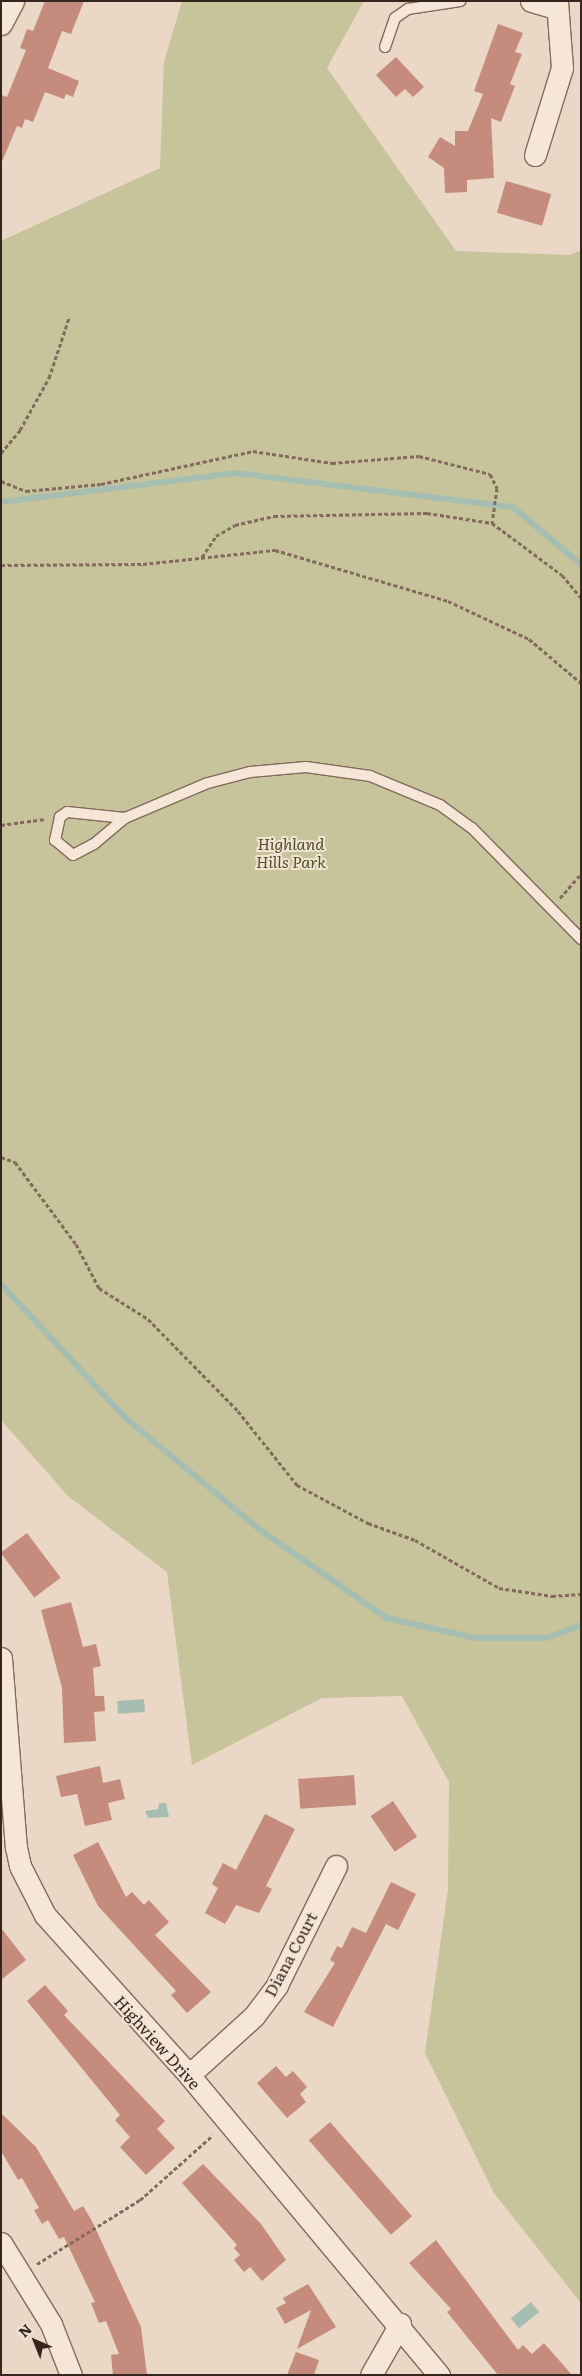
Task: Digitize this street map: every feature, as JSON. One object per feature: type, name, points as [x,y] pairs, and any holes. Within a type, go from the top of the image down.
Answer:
[{"type":"street","points":[[1,24],[13,1]]},
{"type":"street","points":[[531,1],[556,5],[562,68],[535,155]]},
{"type":"street","name":"Highview Drive","points":[[1,1658],[13,1820],[28,1883],[55,1929],[189,2075],[400,2324],[439,2375]]},
{"type":"street","name":"Diana Court","points":[[189,2075],[254,2016],[277,1985],[336,1866]]},
{"type":"street","points":[[1,2243],[21,2273],[59,2341],[71,2375]]},
{"type":"street","points":[[371,2375],[400,2324]]},
{"type":"lane","points":[[385,47],[395,18],[408,9],[460,1]]},
{"type":"lane","points":[[125,818],[76,811],[60,817],[55,840],[73,855],[94,844],[125,818],[208,783],[250,772],[306,768],[370,776],[414,792],[455,815],[493,847],[581,939]]},
{"type":"path","points":[[1,452],[20,430],[49,378],[70,318]]},
{"type":"path","points":[[1,481],[26,491],[101,484],[253,451],[332,462],[420,456],[490,474],[497,488],[491,509],[492,523]]},
{"type":"path","points":[[202,558],[216,536],[235,525],[274,516],[427,513],[492,523],[562,575],[581,598]]},
{"type":"path","points":[[1,565],[143,564],[275,550],[448,601],[530,639],[581,683]]},
{"type":"path","points":[[1,826],[60,817]]},
{"type":"path","points":[[550,908],[581,874]]},
{"type":"path","points":[[1,1157],[14,1162],[76,1244],[99,1288],[148,1319],[238,1411],[297,1485],[368,1523],[415,1540],[499,1588],[552,1596],[581,1594]]},
{"type":"path","points":[[21,2273],[140,2200],[228,2121]]},
{"type":"green space","name":"Highland Hills Park","points":[[182,1],[364,1],[327,68],[456,251],[570,255],[581,250],[581,2303],[494,2193],[425,2053],[448,1889],[449,1782],[402,1696],[322,1698],[192,1765],[167,1572],[68,1496],[1,1420],[1,241],[160,168],[164,62]]},
{"type":"shaded area","points":[[144,1699],[145,1712],[118,1714],[117,1701]]},
{"type":"shaded area","points":[[159,1803],[166,1803],[169,1817],[148,1818],[145,1811],[158,1809]]},
{"type":"shaded area","points":[[531,2302],[539,2312],[519,2328],[511,2318]]},
{"type":"building","points":[[45,1],[84,1],[71,34],[62,31],[48,68],[79,81],[73,97],[66,94],[64,99],[45,92],[33,122],[25,119],[22,128],[17,126],[1,164],[1,95],[7,97],[26,50],[20,48],[27,29],[33,31]]},
{"type":"building","points":[[498,24],[523,33],[515,52],[522,54],[510,84],[515,86],[501,122],[491,118],[494,178],[467,180],[467,192],[445,193],[444,168],[428,157],[440,137],[455,146],[455,131],[468,131],[483,94],[474,91]]},
{"type":"building","points":[[396,57],[424,87],[413,97],[405,89],[396,97],[376,75]]},
{"type":"building","points":[[506,181],[551,194],[542,226],[497,213]]},
{"type":"building","points":[[27,1533],[61,1578],[34,1598],[1,1553]]},
{"type":"building","points":[[71,1602],[83,1647],[96,1644],[101,1666],[93,1668],[95,1696],[104,1696],[105,1711],[94,1712],[96,1741],[64,1743],[62,1688],[41,1610]]},
{"type":"building","points":[[100,1766],[103,1783],[120,1779],[125,1799],[108,1803],[112,1820],[85,1826],[77,1794],[61,1797],[56,1776]]},
{"type":"building","points":[[354,1775],[356,1805],[300,1809],[298,1779]]},
{"type":"building","points":[[393,1801],[417,1837],[395,1852],[371,1816]]},
{"type":"building","points":[[265,1814],[295,1829],[266,1886],[272,1889],[259,1913],[236,1905],[225,1924],[205,1913],[218,1888],[212,1884],[223,1863],[236,1870]]},
{"type":"building","points":[[98,1842],[126,1897],[132,1892],[144,1905],[149,1900],[169,1922],[155,1935],[211,1992],[187,2013],[171,1995],[176,1991],[98,1906],[73,1855]]},
{"type":"building","points":[[391,1882],[416,1894],[398,1930],[386,1924],[333,2027],[304,2012],[335,1963],[330,1960],[337,1946],[342,1948],[352,1927],[366,1933]]},
{"type":"building","points":[[1,1928],[26,1960],[1,1980]]},
{"type":"building","points":[[45,1985],[68,2011],[64,2015],[165,2121],[157,2129],[175,2148],[146,2175],[120,2147],[130,2137],[115,2120],[120,2115],[27,2001]]},
{"type":"building","points":[[276,2066],[286,2077],[293,2071],[307,2087],[300,2094],[306,2102],[287,2118],[257,2083]]},
{"type":"building","points":[[1,2113],[36,2147],[74,2211],[83,2206],[92,2221],[141,2327],[147,2375],[113,2375],[111,2355],[119,2354],[106,2321],[99,2323],[91,2303],[95,2302],[64,2237],[59,2239],[48,2220],[42,2224],[34,2210],[39,2208],[22,2178],[18,2180],[1,2151]]},
{"type":"building","points":[[330,2122],[412,2216],[391,2235],[309,2140]]},
{"type":"building","points":[[203,2164],[261,2224],[286,2260],[262,2281],[250,2267],[244,2272],[234,2260],[240,2255],[234,2248],[237,2245],[182,2183]]},
{"type":"building","points":[[436,2240],[518,2350],[523,2345],[532,2354],[544,2343],[572,2375],[498,2375],[447,2312],[451,2309],[409,2263]]},
{"type":"building","points":[[308,2284],[336,2327],[297,2349],[311,2310],[285,2324],[276,2308],[286,2303],[283,2298]]},
{"type":"building","points":[[296,2352],[319,2360],[314,2375],[287,2375]]},
{"type":"waterway","points":[[1,502],[236,473],[513,507],[581,564]]},
{"type":"waterway","points":[[1,1284],[126,1418],[258,1528],[387,1618],[475,1638],[546,1638],[581,1625]]}]
